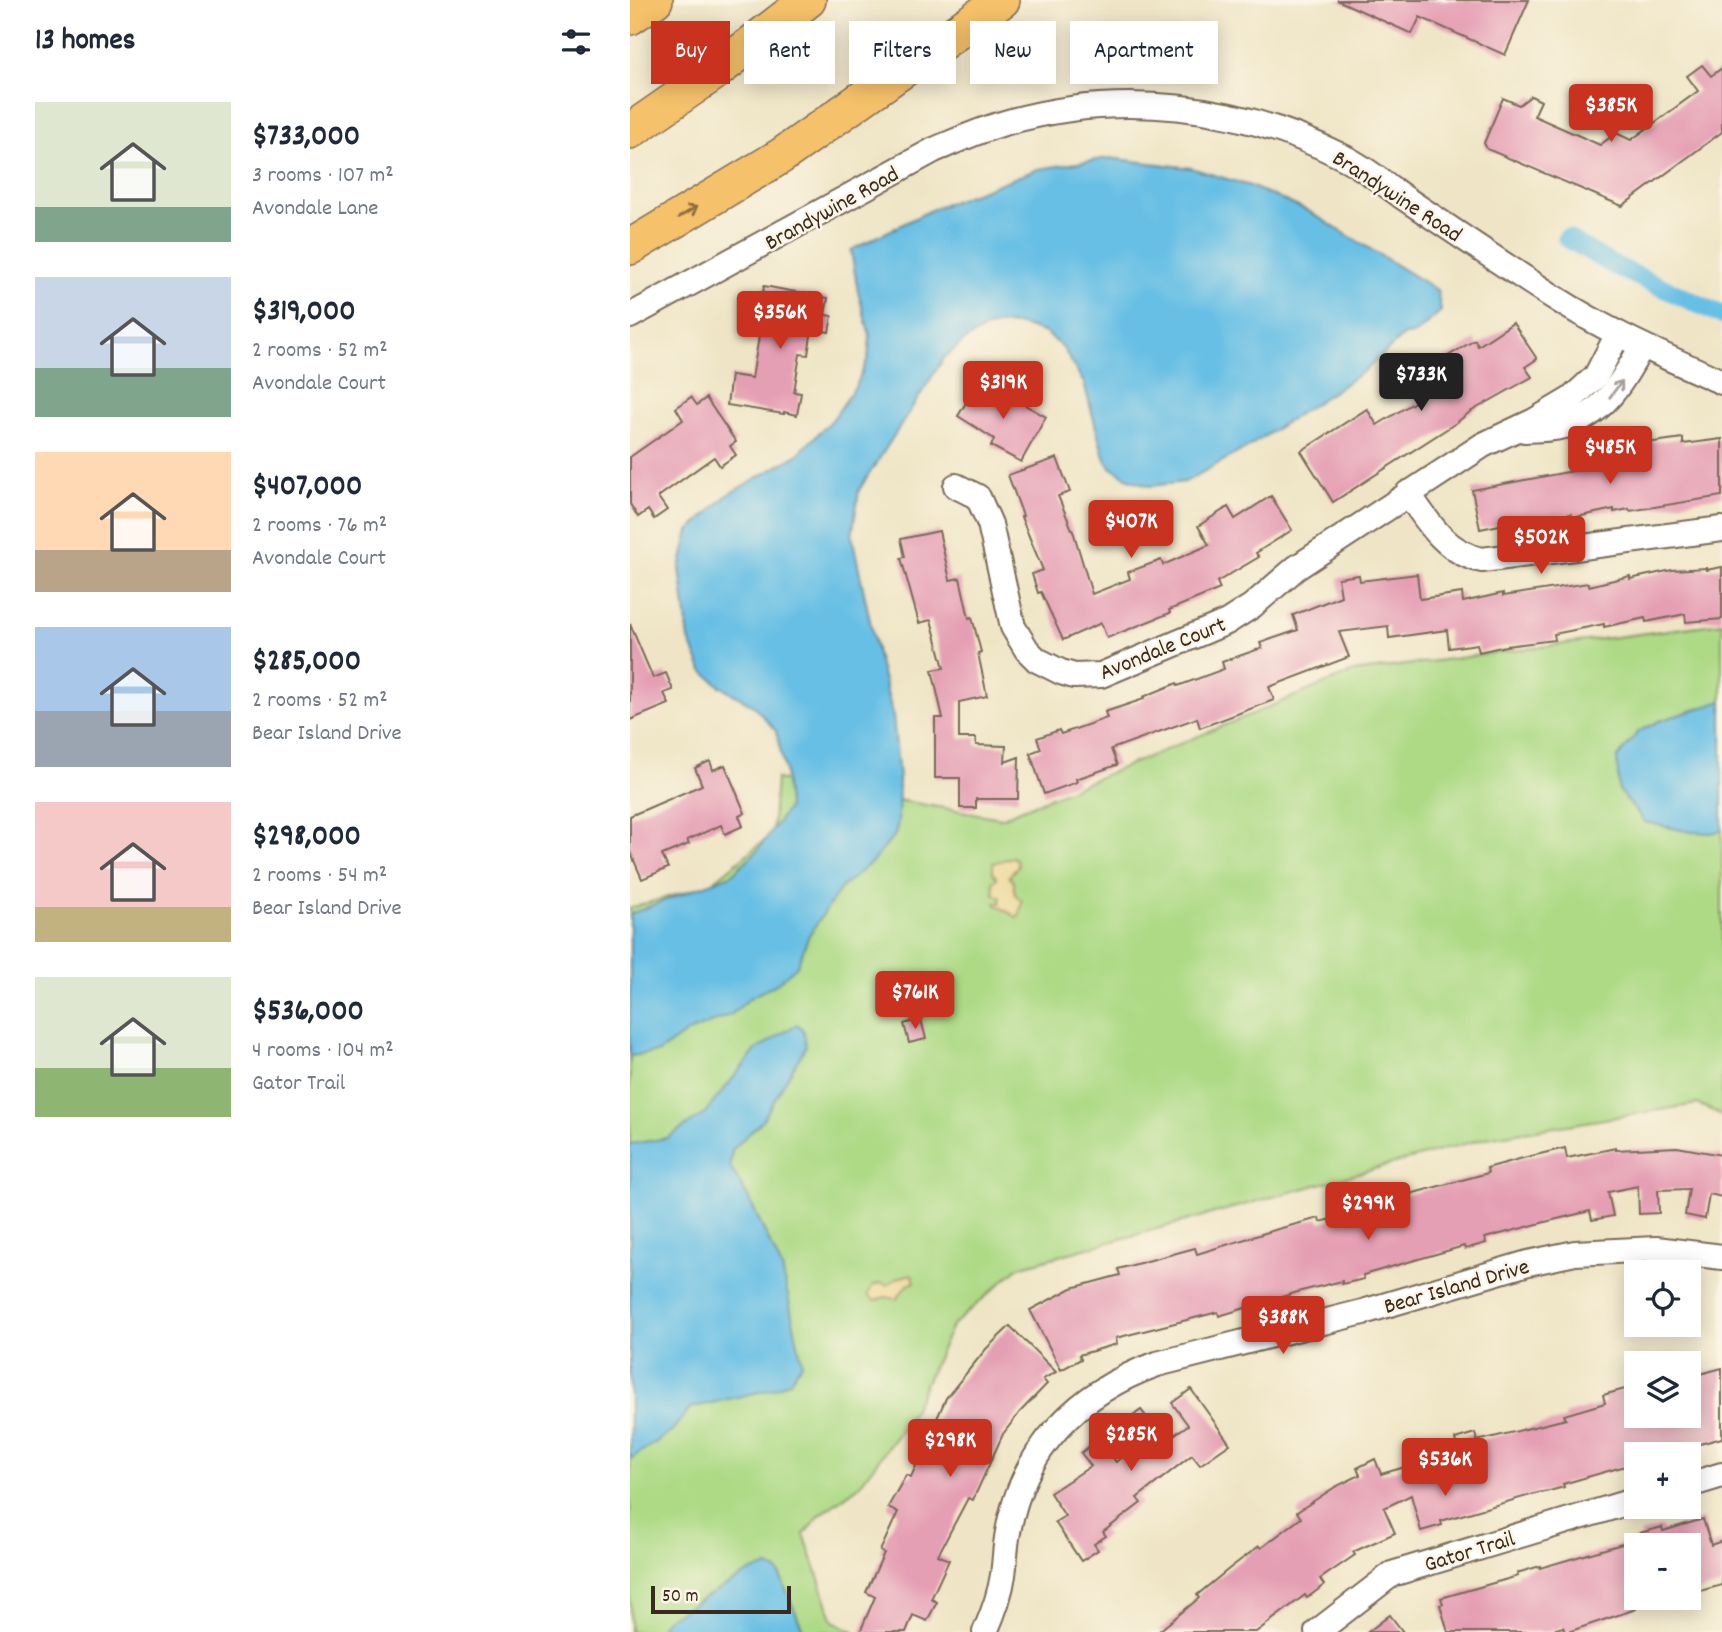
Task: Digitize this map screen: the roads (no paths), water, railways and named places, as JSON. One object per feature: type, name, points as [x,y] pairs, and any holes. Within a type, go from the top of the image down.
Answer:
[{"type":"highway","points":[[630,17],[655,0]]},
{"type":"highway","points":[[630,131],[715,72],[808,0]]},
{"type":"highway","points":[[630,247],[781,156],[1002,0]]},
{"type":"street","name":"Brandywine Road","points":[[630,316],[934,150],[964,137],[1006,122],[1087,106],[1137,104],[1187,107],[1252,120],[1299,136],[1344,157],[1553,297],[1618,334],[1722,382]]},
{"type":"street","name":"Avondale Court","points":[[957,486],[978,497],[990,524],[1013,627],[1027,650],[1048,667],[1061,673],[1088,676],[1114,671],[1227,622],[1252,606],[1296,568],[1408,493],[1483,445],[1534,421],[1584,389],[1596,376],[1618,334]]},
{"type":"street","points":[[1513,430],[1567,426],[1584,418],[1616,392],[1642,346]]},
{"type":"street","points":[[1408,493],[1433,531],[1467,557],[1482,559],[1722,529]]},
{"type":"street","name":"Bear Island Drive","points":[[985,1632],[996,1605],[1003,1577],[1007,1534],[1014,1504],[1025,1476],[1040,1450],[1070,1415],[1106,1387],[1133,1372],[1363,1312],[1563,1255],[1656,1249],[1722,1257]]},
{"type":"street","points":[[1701,1481],[1722,1475]]},
{"type":"street","name":"Gator Trail","points":[[1317,1632],[1392,1574],[1624,1504]]},
{"type":"water","points":[[1109,158],[1191,168],[1250,186],[1308,211],[1437,290],[1441,311],[1415,334],[1404,335],[1366,370],[1248,447],[1185,482],[1150,486],[1129,479],[1111,467],[1104,457],[1084,383],[1063,348],[1046,333],[1021,325],[987,327],[944,358],[859,490],[852,536],[893,716],[899,778],[895,835],[873,861],[841,888],[809,935],[797,966],[775,985],[751,997],[732,1014],[686,1033],[659,1052],[630,1056],[630,914],[731,875],[757,851],[788,808],[785,770],[776,731],[755,707],[720,686],[702,670],[689,640],[680,568],[689,531],[727,495],[797,455],[833,419],[857,384],[868,358],[870,336],[858,292],[851,250],[933,209],[1038,169]]},
{"type":"water","points":[[1722,701],[1722,830],[1712,833],[1691,832],[1645,822],[1619,790],[1617,758],[1638,732],[1659,721]]},
{"type":"water","points":[[797,1024],[804,1031],[806,1046],[762,1121],[732,1150],[730,1166],[782,1268],[802,1363],[790,1381],[776,1388],[690,1408],[671,1432],[630,1459],[630,1144],[667,1138],[704,1114],[756,1050]]},
{"type":"water","points":[[767,1567],[778,1571],[804,1632],[657,1632],[666,1619],[752,1571]]},
{"type":"waterway","points":[[1567,238],[1609,263],[1722,315]]}]
